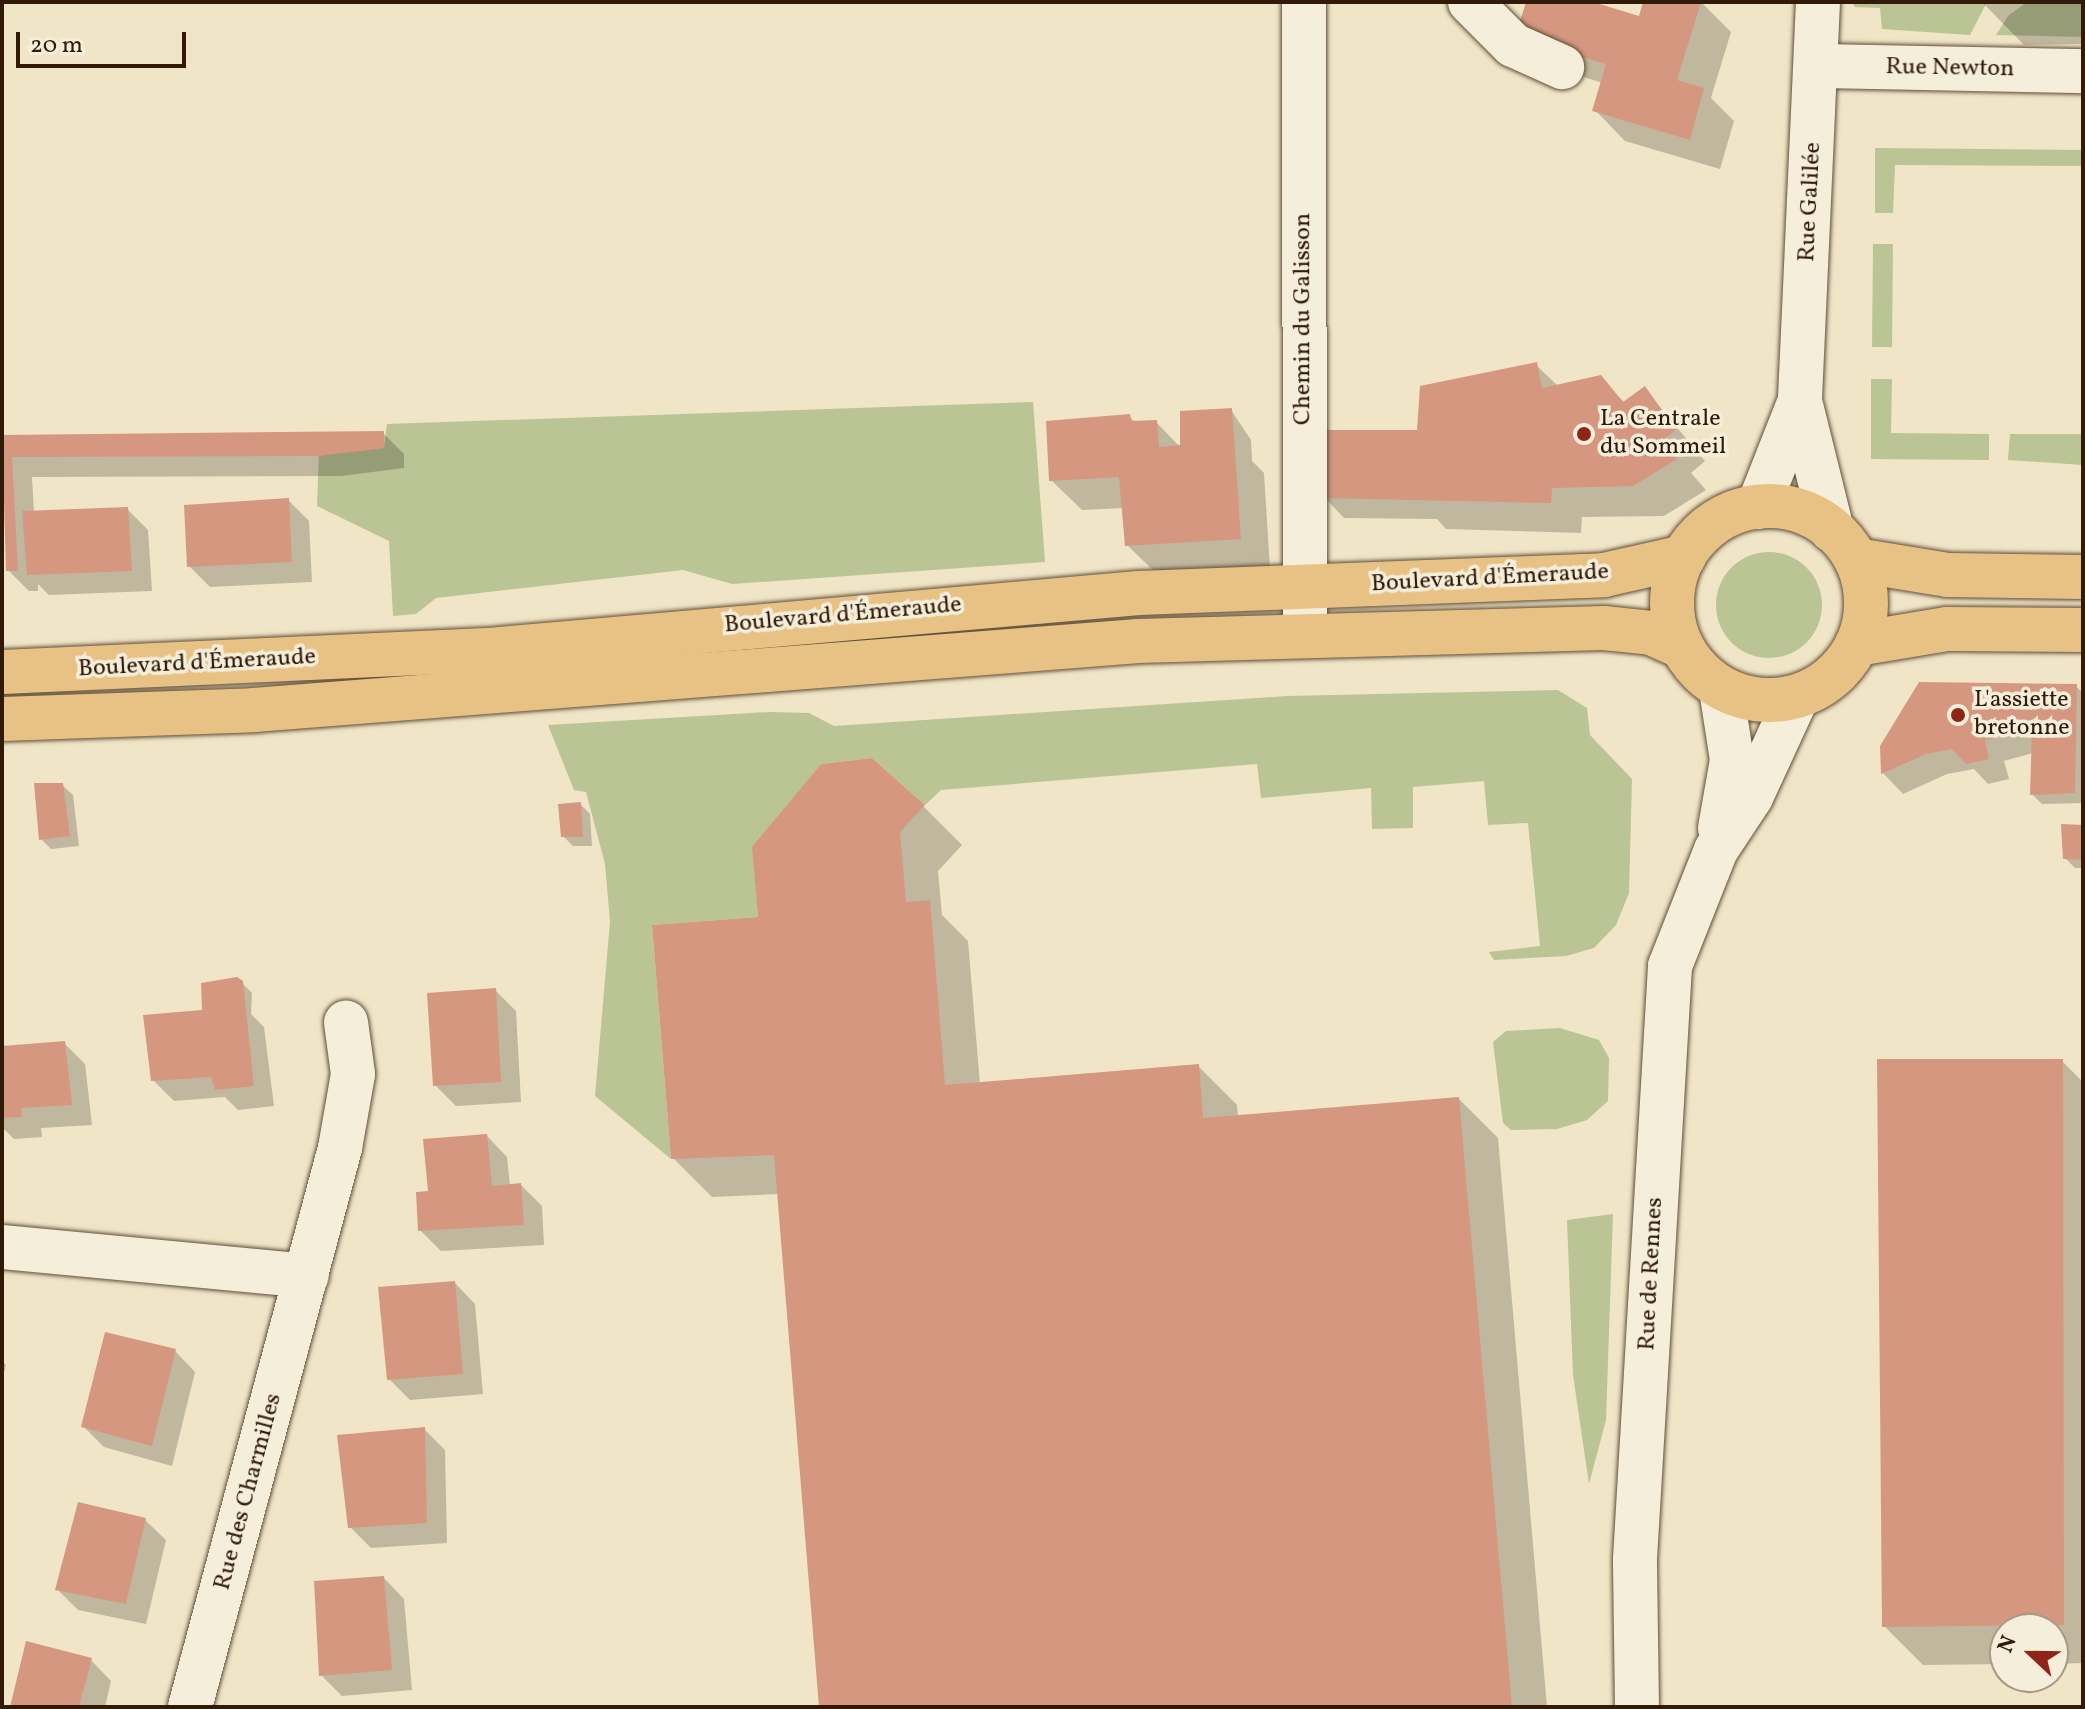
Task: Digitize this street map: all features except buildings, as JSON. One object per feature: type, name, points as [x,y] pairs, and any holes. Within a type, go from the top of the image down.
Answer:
[{"type":"main road","points":[[1682,647],[1672,602],[1684,557],[1723,518],[1758,507],[1798,510],[1844,545],[1948,575],[2083,577]]},
{"type":"main road","points":[[2,719],[254,710],[708,671],[1138,641],[1604,628],[1651,633],[1682,647],[1721,689],[1759,700],[1797,697],[1832,677],[1857,644],[1866,602],[1844,545]]},
{"type":"main road","name":"Boulevard d'Émeraude","points":[[2,672],[500,649],[1021,601],[1604,575],[1684,557]]},
{"type":"main road","points":[[1857,644],[1947,629],[2083,630]]},
{"type":"street","name":"Chemin du Galisson","points":[[1304,2],[1305,635]]},
{"type":"street","points":[[1470,2],[1513,45],[1562,67]]},
{"type":"street","name":"Rue Galilée","points":[[1758,507],[1800,401],[1818,66],[1818,2]]},
{"type":"street","name":"Rue Newton","points":[[1818,66],[2083,71]]},
{"type":"street","name":"Rue Galilée","points":[[1800,401],[1844,545]]},
{"type":"street","name":"Rue de Rennes","points":[[1716,850],[1732,760],[1721,689]]},
{"type":"street","name":"Rue de Rennes","points":[[1637,1707],[1635,1559],[1667,990],[1677,939],[1716,850],[1751,797],[1797,697]]},
{"type":"street","name":"Rue des Charmilles","points":[[190,1707],[307,1276],[353,1074],[346,1022]]},
{"type":"street","points":[[2,1247],[307,1276]]},
{"type":"green space","points":[[1851,2],[1987,2],[1970,35],[1882,29],[1880,8],[1855,7]]},
{"type":"green space","points":[[2027,2],[2083,2],[2083,37],[1996,35],[2008,16]]},
{"type":"green space","points":[[1875,148],[2083,150],[2083,166],[1895,165],[1893,213],[1875,213]]},
{"type":"green space","points":[[1873,244],[1893,244],[1892,347],[1872,347]]},
{"type":"green space","points":[[1871,379],[1892,379],[1891,433],[1989,434],[1989,460],[1871,459]]},
{"type":"green space","points":[[1033,402],[1045,562],[732,584],[683,570],[436,598],[416,614],[393,616],[389,541],[317,506],[319,452],[384,448],[387,424]]},
{"type":"green space","points":[[2010,434],[2083,434],[2083,465],[2008,460]]},
{"type":"green space","points":[[1769,552],[1789,556],[1806,568],[1818,585],[1822,605],[1818,625],[1806,642],[1789,654],[1769,658],[1749,654],[1732,642],[1720,625],[1716,605],[1720,585],[1732,568],[1749,556]]},
{"type":"green space","points":[[1558,690],[1587,708],[1590,735],[1632,779],[1629,893],[1616,925],[1594,948],[1566,956],[1494,960],[1489,952],[1540,946],[1528,823],[1488,825],[1484,781],[1413,787],[1413,828],[1372,829],[1371,788],[1261,798],[1257,764],[941,790],[925,805],[872,758],[821,764],[753,847],[758,917],[652,925],[671,1159],[595,1096],[610,922],[605,864],[586,792],[574,790],[548,725],[770,712],[809,713],[834,726],[1287,696]]},
{"type":"green space","points":[[1560,1028],[1599,1040],[1609,1058],[1608,1101],[1587,1120],[1557,1129],[1511,1130],[1503,1123],[1493,1042],[1506,1031]]},
{"type":"green space","points":[[1613,1214],[1606,1420],[1589,1484],[1573,1375],[1567,1220]]},
{"type":"place","name":"La Centrale du Sommeil","points":[[1584,434]]},
{"type":"place","name":"L'assiette bretonne","points":[[1958,715]]}]
